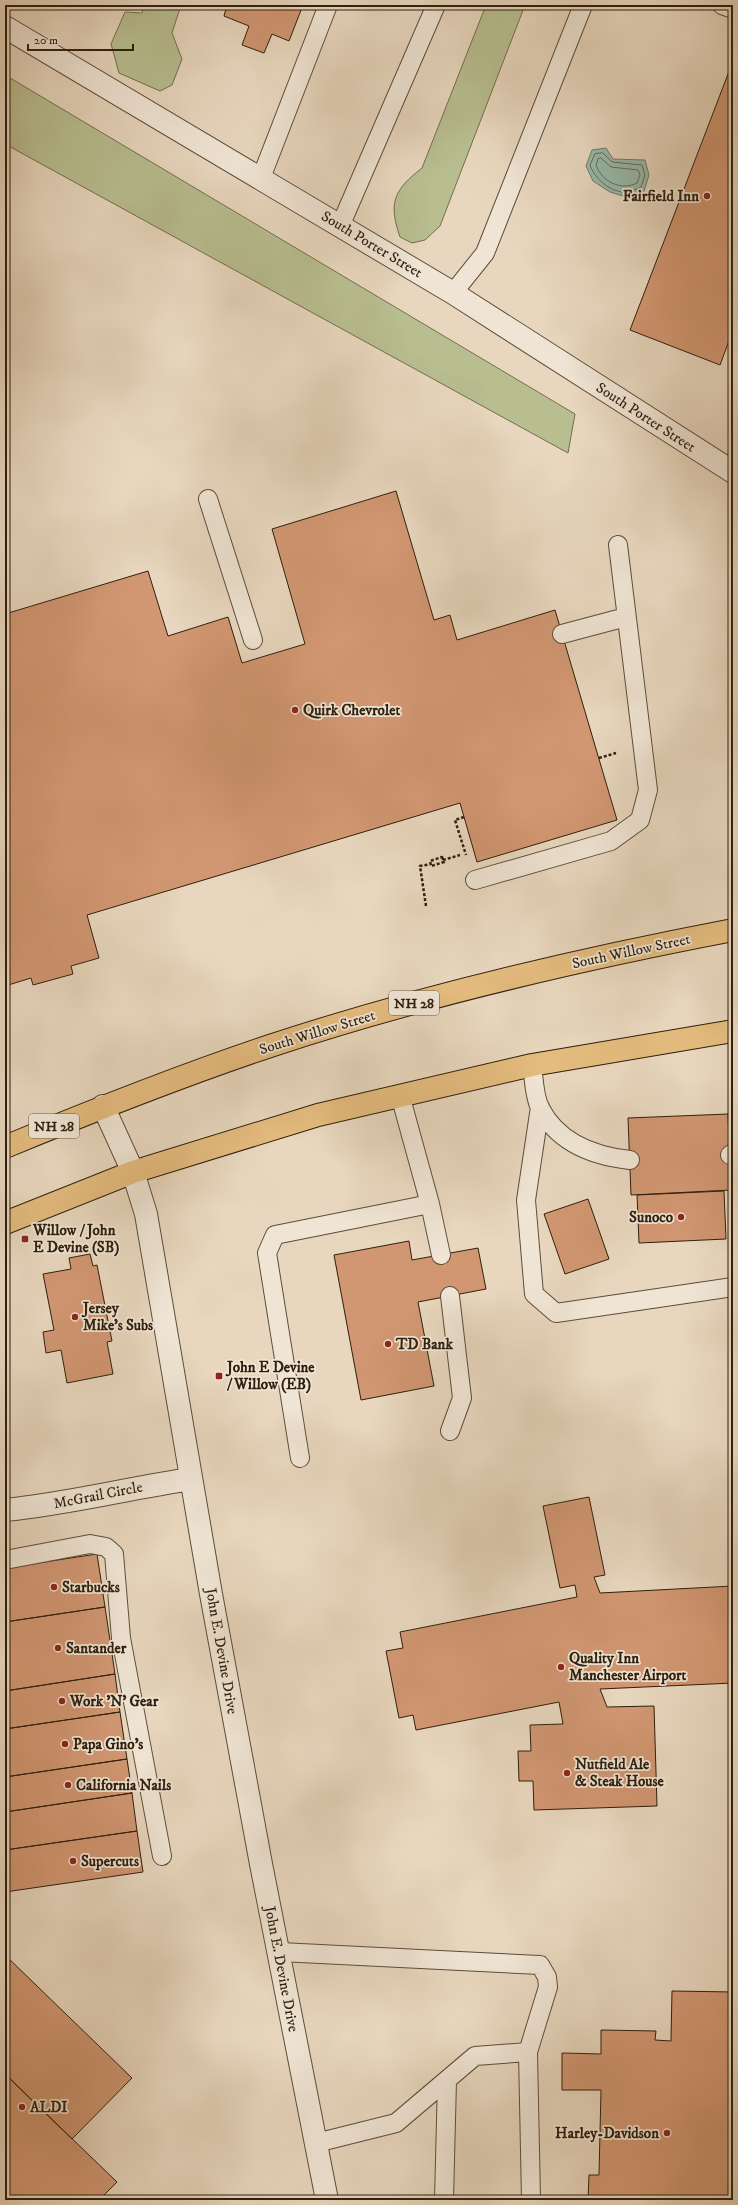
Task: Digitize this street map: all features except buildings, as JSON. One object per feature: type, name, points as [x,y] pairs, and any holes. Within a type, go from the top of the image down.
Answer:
[{"type":"main road","name":"South Willow Street","points":[[5,1146],[103,1106],[270,1046],[381,1012],[495,981],[635,949],[733,930]]},
{"type":"main road","points":[[5,1223],[133,1172],[318,1115],[532,1066],[733,1031]]},
{"type":"street","name":"South Porter Street","points":[[5,27],[341,224],[453,293],[733,472]]},
{"type":"street","name":"John E. Devine Drive","points":[[103,1106],[133,1172],[146,1214],[191,1479],[258,1849],[280,1952],[327,2200]]},
{"type":"street","name":"McGrail Circle","points":[[5,1510],[45,1506],[138,1486],[191,1479]]},
{"type":"lane","points":[[261,178],[328,5]]},
{"type":"lane","points":[[341,224],[436,5]]},
{"type":"lane","points":[[453,293],[485,253],[583,5]]},
{"type":"lane","points":[[722,5],[733,9]]},
{"type":"lane","points":[[208,499],[253,640]]},
{"type":"lane","points":[[475,880],[611,840],[640,820],[648,790],[618,545]]},
{"type":"lane","points":[[562,634],[626,617]]},
{"type":"lane","points":[[532,1066],[540,1107],[526,1200],[534,1294],[556,1313],[733,1287]]},
{"type":"lane","points":[[400,1095],[430,1204],[441,1255]]},
{"type":"lane","points":[[540,1107],[554,1128],[575,1146],[613,1158],[630,1160]]},
{"type":"lane","points":[[300,1458],[268,1253],[275,1235],[430,1204]]},
{"type":"lane","points":[[450,1296],[462,1398],[450,1431]]},
{"type":"lane","points":[[5,1560],[90,1544],[106,1547],[114,1554],[121,1638],[162,1856]]},
{"type":"lane","points":[[280,1952],[540,1965],[547,1977],[548,1987],[528,2052],[531,2200]]},
{"type":"lane","points":[[316,2143],[396,2123],[476,2056],[528,2052]]},
{"type":"lane","points":[[444,2200],[447,2080]]},
{"type":"path","points":[[464,817],[455,820],[475,880]]},
{"type":"path","points":[[426,906],[420,866],[430,864],[431,866],[444,862],[443,860],[466,854]]},
{"type":"path","points":[[430,864],[430,861],[442,857],[443,860]]},
{"type":"shaded area","points":[[144,5],[181,5],[172,33],[182,59],[172,85],[160,91],[119,73],[111,44],[125,12],[142,13]]},
{"type":"shaded area","points":[[486,5],[525,5],[440,226],[425,240],[412,243],[400,237],[394,215],[396,198],[405,183],[422,168]]},
{"type":"shaded area","points":[[5,75],[575,414],[568,453],[5,144]]},
{"type":"water","points":[[606,148],[613,159],[645,160],[649,175],[644,191],[626,197],[610,192],[593,181],[586,166],[592,150]]},
{"type":"place","name":"Fairfield Inn","points":[[707,196]]},
{"type":"place","name":"Quirk Chevrolet","points":[[295,710]]},
{"type":"place","name":"Sunoco","points":[[681,1217]]},
{"type":"place","name":"Willow / John E Devine (SB)","points":[[25,1239]]},
{"type":"place","name":"Jersey Mike's Subs","points":[[75,1317]]},
{"type":"place","name":"TD Bank","points":[[388,1344]]},
{"type":"place","name":"John E Devine / Willow (EB)","points":[[219,1376]]},
{"type":"place","name":"Starbucks","points":[[54,1587]]},
{"type":"place","name":"Santander","points":[[58,1648]]},
{"type":"place","name":"Quality Inn Manchester Airport","points":[[561,1667]]},
{"type":"place","name":"Work 'N' Gear","points":[[62,1701]]},
{"type":"place","name":"Papa Gino's","points":[[65,1744]]},
{"type":"place","name":"Nutfield Ale & Steak House","points":[[567,1773]]},
{"type":"place","name":"California Nails","points":[[68,1785]]},
{"type":"place","name":"Supercuts","points":[[73,1861]]},
{"type":"place","name":"ALDI","points":[[22,2107]]},
{"type":"place","name":"Harley-Davidson","points":[[667,2133]]}]
